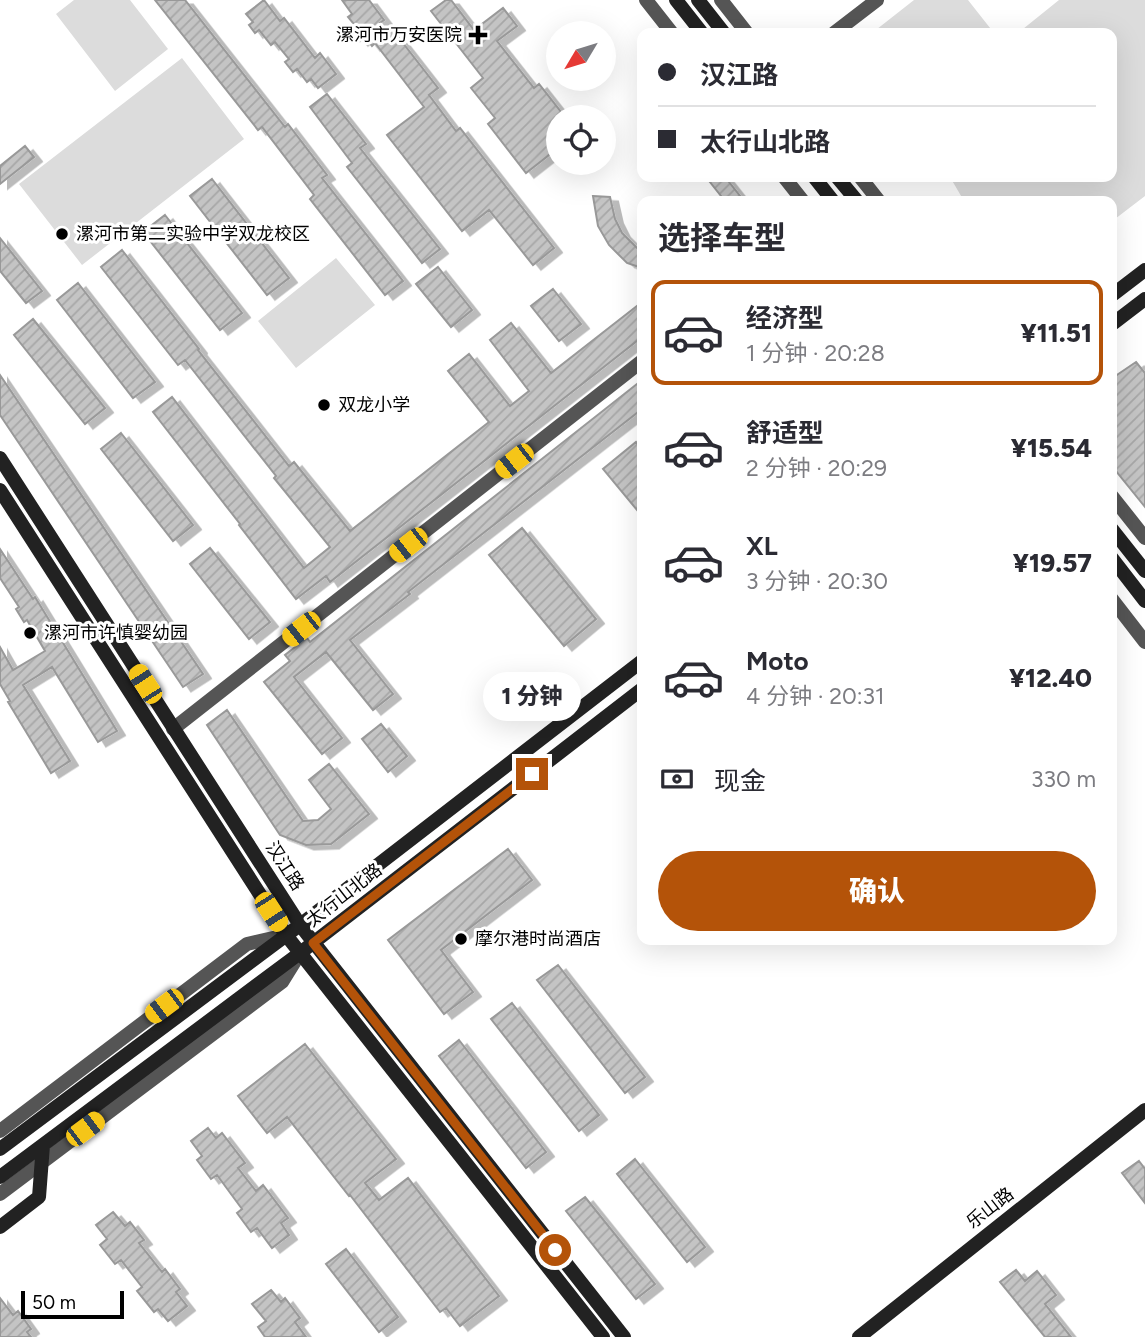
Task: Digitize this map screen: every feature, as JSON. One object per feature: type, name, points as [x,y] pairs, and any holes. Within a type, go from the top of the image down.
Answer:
[{"type":"street","points":[[646,0],[668,28]]},
{"type":"street","points":[[676,0],[698,28]]},
{"type":"street","points":[[698,0],[720,28]]},
{"type":"street","points":[[721,0],[743,28]]},
{"type":"street","points":[[841,28],[877,0]]},
{"type":"street","points":[[788,182],[799,196]]},
{"type":"street","points":[[818,182],[829,196]]},
{"type":"street","points":[[841,182],[853,196]]},
{"type":"street","points":[[864,182],[875,196]]},
{"type":"street","points":[[1117,291],[1145,270]]},
{"type":"street","points":[[1117,320],[1145,299]]},
{"type":"street","points":[[173,729],[637,365]]},
{"type":"street","name":"汉江路","points":[[0,458],[300,925],[624,1337]]},
{"type":"street","name":"汉江路","points":[[0,490],[286,935],[603,1337]]},
{"type":"street","points":[[1117,503],[1145,538]]},
{"type":"street","points":[[1117,536],[1145,571]]},
{"type":"street","points":[[1117,565],[1145,601]]},
{"type":"street","points":[[1117,606],[1145,642]]},
{"type":"street","name":"太行山北路","points":[[0,1149],[300,925],[637,665]]},
{"type":"street","name":"太行山北路","points":[[0,1177],[300,953],[637,693]]},
{"type":"street","points":[[0,1131],[247,944],[286,935]]},
{"type":"street","points":[[0,1194],[282,982],[300,953]]},
{"type":"street","name":"乐山路","points":[[859,1337],[1145,1110]]},
{"type":"street","points":[[0,1227],[39,1197],[43,1146]]},
{"type":"shaded area","points":[[74,0],[130,0],[168,49],[115,91],[56,14]]},
{"type":"shaded area","points":[[914,0],[968,0],[990,28],[878,28]]},
{"type":"shaded area","points":[[1059,0],[1145,0],[1145,196],[1117,217],[1117,196],[961,196],[953,182],[1117,182],[1117,28],[1024,28]]},
{"type":"shaded area","points":[[182,58],[244,139],[82,265],[19,184]]},
{"type":"shaded area","points":[[336,258],[375,305],[296,368],[258,321]]},
{"type":"building","points":[[155,0],[185,0],[285,127],[288,124],[327,175],[322,178],[403,281],[385,295],[310,199],[314,195],[262,127],[258,130]]},
{"type":"building","points":[[264,0],[280,21],[284,18],[315,58],[320,53],[336,74],[318,88],[311,79],[307,82],[297,69],[293,72],[285,62],[289,59],[275,42],[271,45],[259,30],[255,33],[249,25],[253,22],[246,14]]},
{"type":"building","points":[[342,0],[369,0],[384,20],[380,23],[394,41],[399,38],[438,88],[429,95],[456,131],[460,128],[554,248],[533,265],[489,210],[462,231],[387,135],[424,107],[375,43],[372,46],[365,37],[360,41],[353,33],[358,29],[348,17],[352,14]]},
{"type":"building","points":[[446,0],[451,0],[474,30],[503,8],[517,26],[497,41],[534,88],[539,84],[556,105],[546,105],[546,157],[526,173],[488,124],[495,118],[471,88],[483,78],[431,11]]},
{"type":"building","points":[[327,94],[366,144],[360,148],[440,249],[422,263],[347,167],[352,163],[310,107]]},
{"type":"building","points":[[25,146],[34,157],[0,184],[0,166]]},
{"type":"building","points":[[212,179],[289,278],[267,295],[190,196]]},
{"type":"building","points":[[710,182],[729,182],[740,196],[721,196]]},
{"type":"building","points":[[593,196],[610,197],[615,219],[622,233],[637,248],[637,266],[627,263],[609,245],[598,226]]},
{"type":"building","points":[[165,215],[242,313],[220,330],[143,232]]},
{"type":"building","points":[[0,238],[42,291],[26,303],[0,271]]},
{"type":"building","points":[[122,250],[289,466],[294,462],[350,531],[489,422],[448,371],[469,354],[510,406],[529,391],[490,340],[511,323],[551,373],[637,306],[637,341],[330,582],[326,576],[296,599],[153,412],[172,397],[304,568],[330,547],[185,360],[178,365],[101,267]]},
{"type":"building","points":[[438,267],[472,310],[451,327],[416,284]]},
{"type":"building","points":[[78,283],[155,382],[133,398],[57,300]]},
{"type":"building","points":[[553,289],[581,324],[559,341],[531,306]]},
{"type":"building","points":[[33,319],[105,408],[85,424],[14,335]]},
{"type":"building","points":[[1136,362],[1145,373],[1145,507],[1117,472],[1117,375]]},
{"type":"building","points":[[0,375],[203,674],[183,687],[0,415]]},
{"type":"building","points":[[637,384],[637,413],[350,640],[393,694],[373,710],[326,652],[294,677],[342,738],[322,754],[264,682],[290,661],[285,655],[307,638],[310,642]]},
{"type":"building","points":[[121,433],[193,525],[173,541],[101,449]]},
{"type":"building","points":[[637,443],[637,510],[603,469]]},
{"type":"building","points":[[522,528],[596,619],[564,646],[489,555]]},
{"type":"building","points":[[210,548],[270,622],[249,639],[190,564]]},
{"type":"building","points":[[0,549],[33,599],[35,597],[117,731],[98,742],[52,667],[23,685],[70,761],[51,773],[0,684],[0,647],[13,670],[45,651],[27,620],[24,622],[16,609],[19,607],[0,578]]},
{"type":"building","points":[[227,710],[303,821],[318,820],[331,809],[309,780],[329,764],[369,814],[331,844],[306,845],[280,835],[207,725]]},
{"type":"building","points":[[381,724],[407,756],[388,772],[362,739]]},
{"type":"building","name":"摩尔港时尚酒店","points":[[508,849],[532,880],[441,950],[473,992],[444,1014],[388,940]]},
{"type":"building","points":[[558,965],[645,1077],[625,1093],[537,980]]},
{"type":"building","points":[[512,1003],[599,1115],[579,1131],[491,1019]]},
{"type":"building","points":[[459,1040],[546,1152],[526,1168],[439,1056]]},
{"type":"building","points":[[305,1044],[396,1159],[365,1183],[379,1200],[408,1178],[499,1296],[460,1326],[446,1308],[440,1312],[287,1117],[267,1133],[238,1096]]},
{"type":"building","points":[[208,1128],[216,1138],[222,1133],[245,1163],[238,1168],[256,1191],[263,1185],[288,1218],[281,1223],[289,1235],[272,1248],[257,1228],[251,1232],[237,1213],[242,1209],[217,1175],[211,1179],[197,1160],[202,1156],[191,1141]]},
{"type":"building","points":[[635,1159],[705,1247],[687,1262],[617,1174]]},
{"type":"building","points":[[1139,1161],[1145,1169],[1145,1203],[1122,1173]]},
{"type":"building","points":[[585,1197],[655,1284],[636,1299],[566,1211]]},
{"type":"building","points":[[113,1212],[125,1226],[130,1222],[144,1240],[139,1243],[162,1272],[165,1269],[180,1289],[176,1292],[187,1306],[168,1321],[158,1309],[154,1312],[137,1291],[142,1287],[121,1260],[115,1264],[100,1245],[107,1239],[96,1225]]},
{"type":"building","points":[[346,1249],[398,1317],[379,1332],[326,1264]]},
{"type":"building","points":[[1016,1270],[1025,1281],[1037,1271],[1056,1295],[1045,1304],[1071,1337],[1045,1337],[1000,1282]]},
{"type":"building","points":[[271,1290],[281,1302],[285,1298],[300,1318],[295,1322],[306,1337],[265,1337],[258,1327],[266,1321],[252,1304]]},
{"type":"building","points":[[0,1298],[13,1315],[18,1311],[31,1329],[27,1332],[31,1337],[0,1337]]},
{"type":"place","name":"漯河市万安医院","points":[[478,35]]},
{"type":"place","name":"漯河市第二实验中学双龙校区","points":[[62,234]]},
{"type":"place","name":"双龙小学","points":[[324,405]]},
{"type":"place","name":"漯河市许慎婴幼园","points":[[30,633]]},
{"type":"place","name":"摩尔港时尚酒店","points":[[461,939]]},
{"type":"route","points":[[532,774],[313,943],[555,1250]]}]
